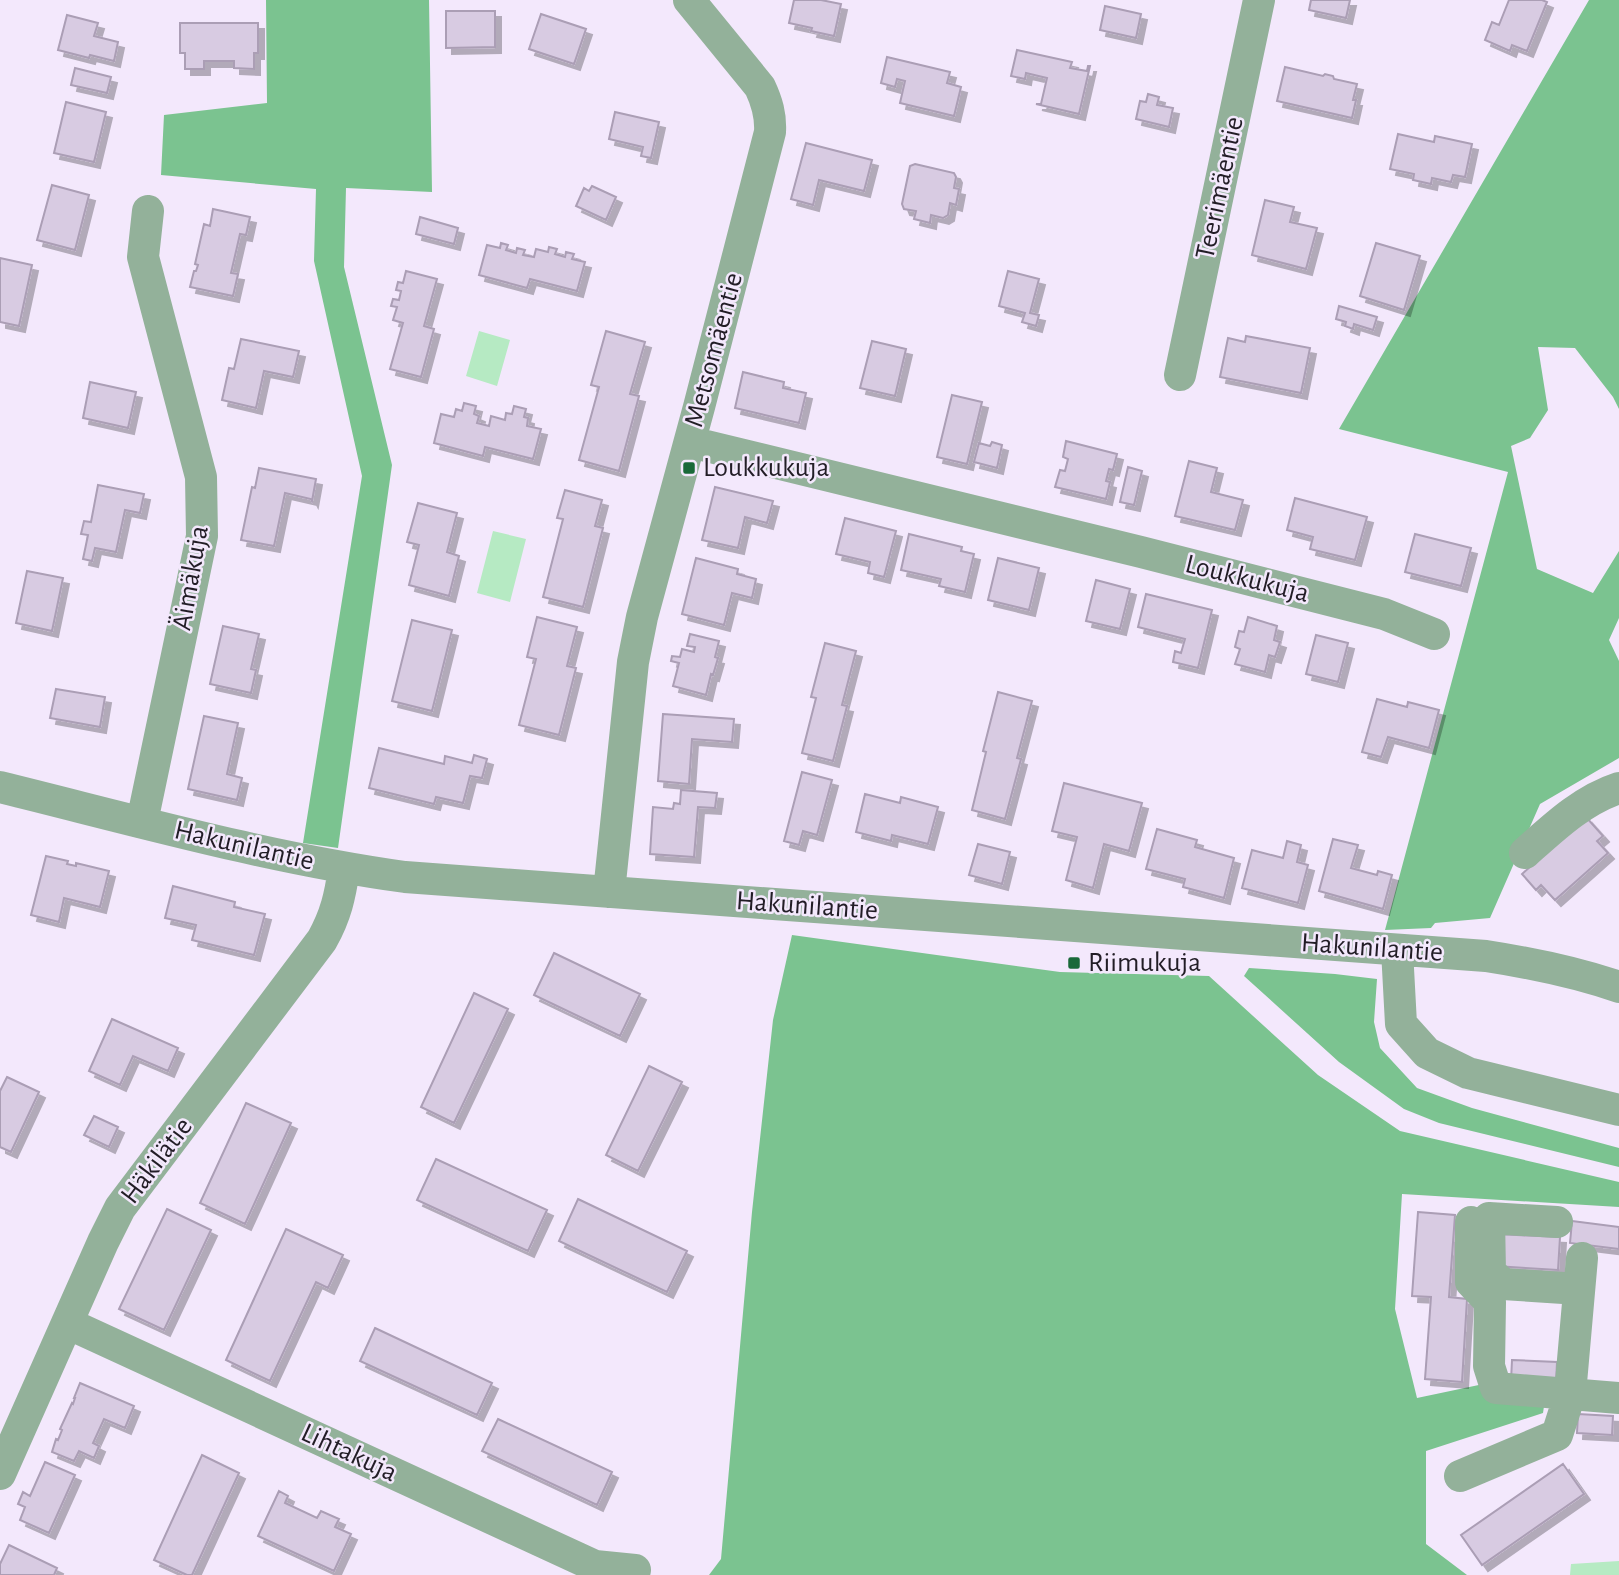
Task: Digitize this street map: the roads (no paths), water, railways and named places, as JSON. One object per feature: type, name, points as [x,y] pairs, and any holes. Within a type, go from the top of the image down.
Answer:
[{"type":"street","name":"Metsomäentie","points":[[609,892],[633,662],[642,617],[770,132],[768,103],[760,87],[689,0]]},
{"type":"street","name":"Teerimäentie","points":[[1180,375],[1259,0]]},
{"type":"street","name":"Äimäkuja","points":[[142,822],[202,536],[201,477],[143,257],[148,211]]},
{"type":"street","name":"Loukkukuja","points":[[690,442],[1384,614],[1434,634]]},
{"type":"street","name":"Hakunilantie","points":[[0,787],[269,853],[344,869],[405,877],[1486,957],[1522,962],[1619,987]]},
{"type":"street","points":[[1525,853],[1572,812],[1619,788]]},
{"type":"street","name":"Häkilätie","points":[[0,1474],[120,1208],[322,940],[340,900],[344,869]]},
{"type":"street","points":[[1398,950],[1401,1024],[1427,1053],[1468,1073],[1619,1110]]},
{"type":"street","points":[[1557,1222],[1489,1218],[1490,1272],[1503,1284],[1579,1289]]},
{"type":"street","points":[[1471,1222],[1471,1282],[1490,1302],[1489,1366],[1496,1388],[1619,1398]]},
{"type":"street","points":[[1460,1476],[1557,1435],[1570,1394],[1582,1258]]},
{"type":"street","name":"Lihtakuja","points":[[67,1323],[595,1566],[635,1570]]},
{"type":"place","name":"Loukkukuja","points":[[689,468]]},
{"type":"place","name":"Riimukuja","points":[[1074,963]]}]
